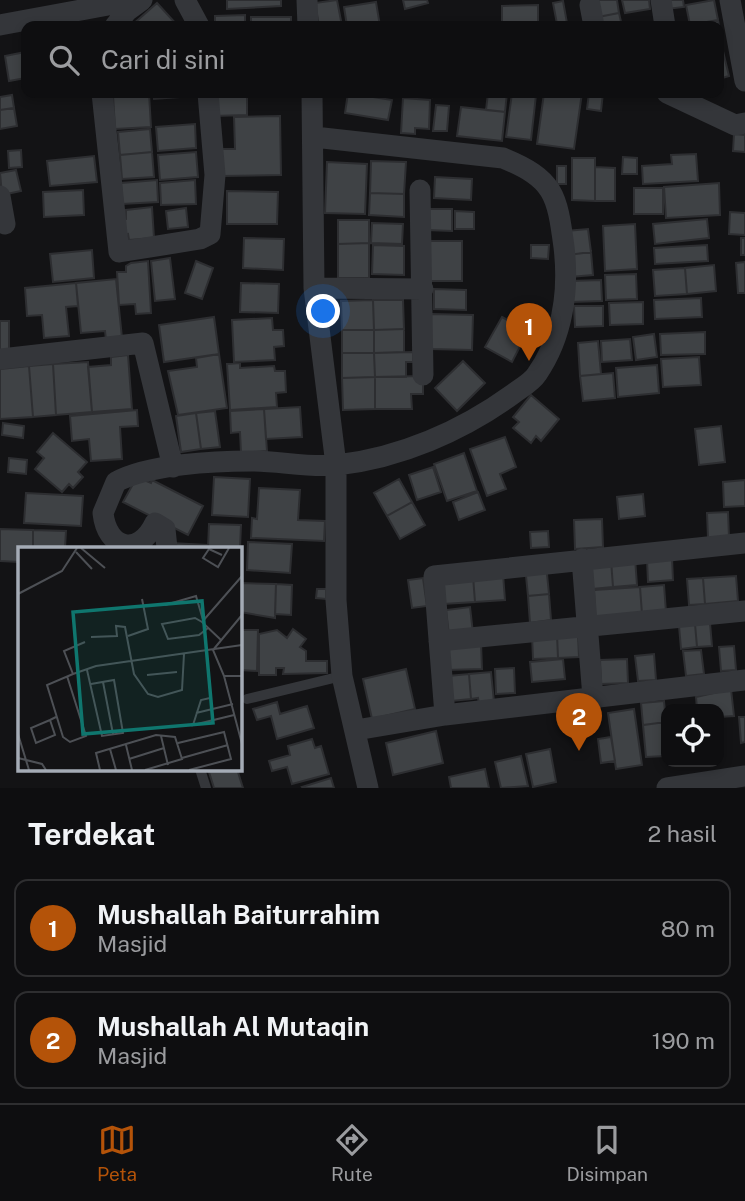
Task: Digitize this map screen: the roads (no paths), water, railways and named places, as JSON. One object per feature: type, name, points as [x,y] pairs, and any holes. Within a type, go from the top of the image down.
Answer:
[{"type":"street","points":[[185,0],[196,21]]},
{"type":"street","points":[[307,0],[308,21]]},
{"type":"street","points":[[661,0],[664,21]]},
{"type":"street","points":[[730,0],[745,81]]},
{"type":"street","points":[[590,5],[593,21]]},
{"type":"street","points":[[29,21],[124,8]]},
{"type":"street","points":[[0,25],[21,22]]},
{"type":"street","points":[[103,98],[119,252],[200,239],[210,234],[215,175],[208,98]]},
{"type":"street","points":[[312,98],[314,288],[336,465],[336,600],[342,676],[368,788]]},
{"type":"street","points":[[681,98],[735,125],[745,122]]},
{"type":"street","points":[[167,547],[165,528],[155,523],[148,537],[141,542],[121,544],[110,537],[103,513],[116,482],[140,473],[173,467],[250,461],[336,465],[405,451],[457,428],[536,377],[551,351],[561,318],[568,278],[560,219],[550,186],[531,170],[503,158],[314,137]]},
{"type":"street","points":[[420,190],[423,375]]},
{"type":"street","points":[[0,196],[5,224]]},
{"type":"street","points":[[314,288],[423,289]]},
{"type":"street","points":[[0,359],[144,343],[173,467]]},
{"type":"street","points":[[444,715],[434,576],[745,543]]},
{"type":"street","points":[[582,559],[593,698]]},
{"type":"street","points":[[439,641],[587,624],[745,611]]},
{"type":"street","points":[[356,730],[444,715],[745,680]]},
{"type":"street","points":[[667,788],[745,776]]},
{"type":"lane","points":[[247,699],[342,676]]},
{"type":"lane","points":[[201,771],[206,788]]},
{"type":"place","name":"Mushallah Baiturrahim","points":[[529,361]]},
{"type":"place","name":"Mushallah Al Mutaqin","points":[[579,751]]}]
